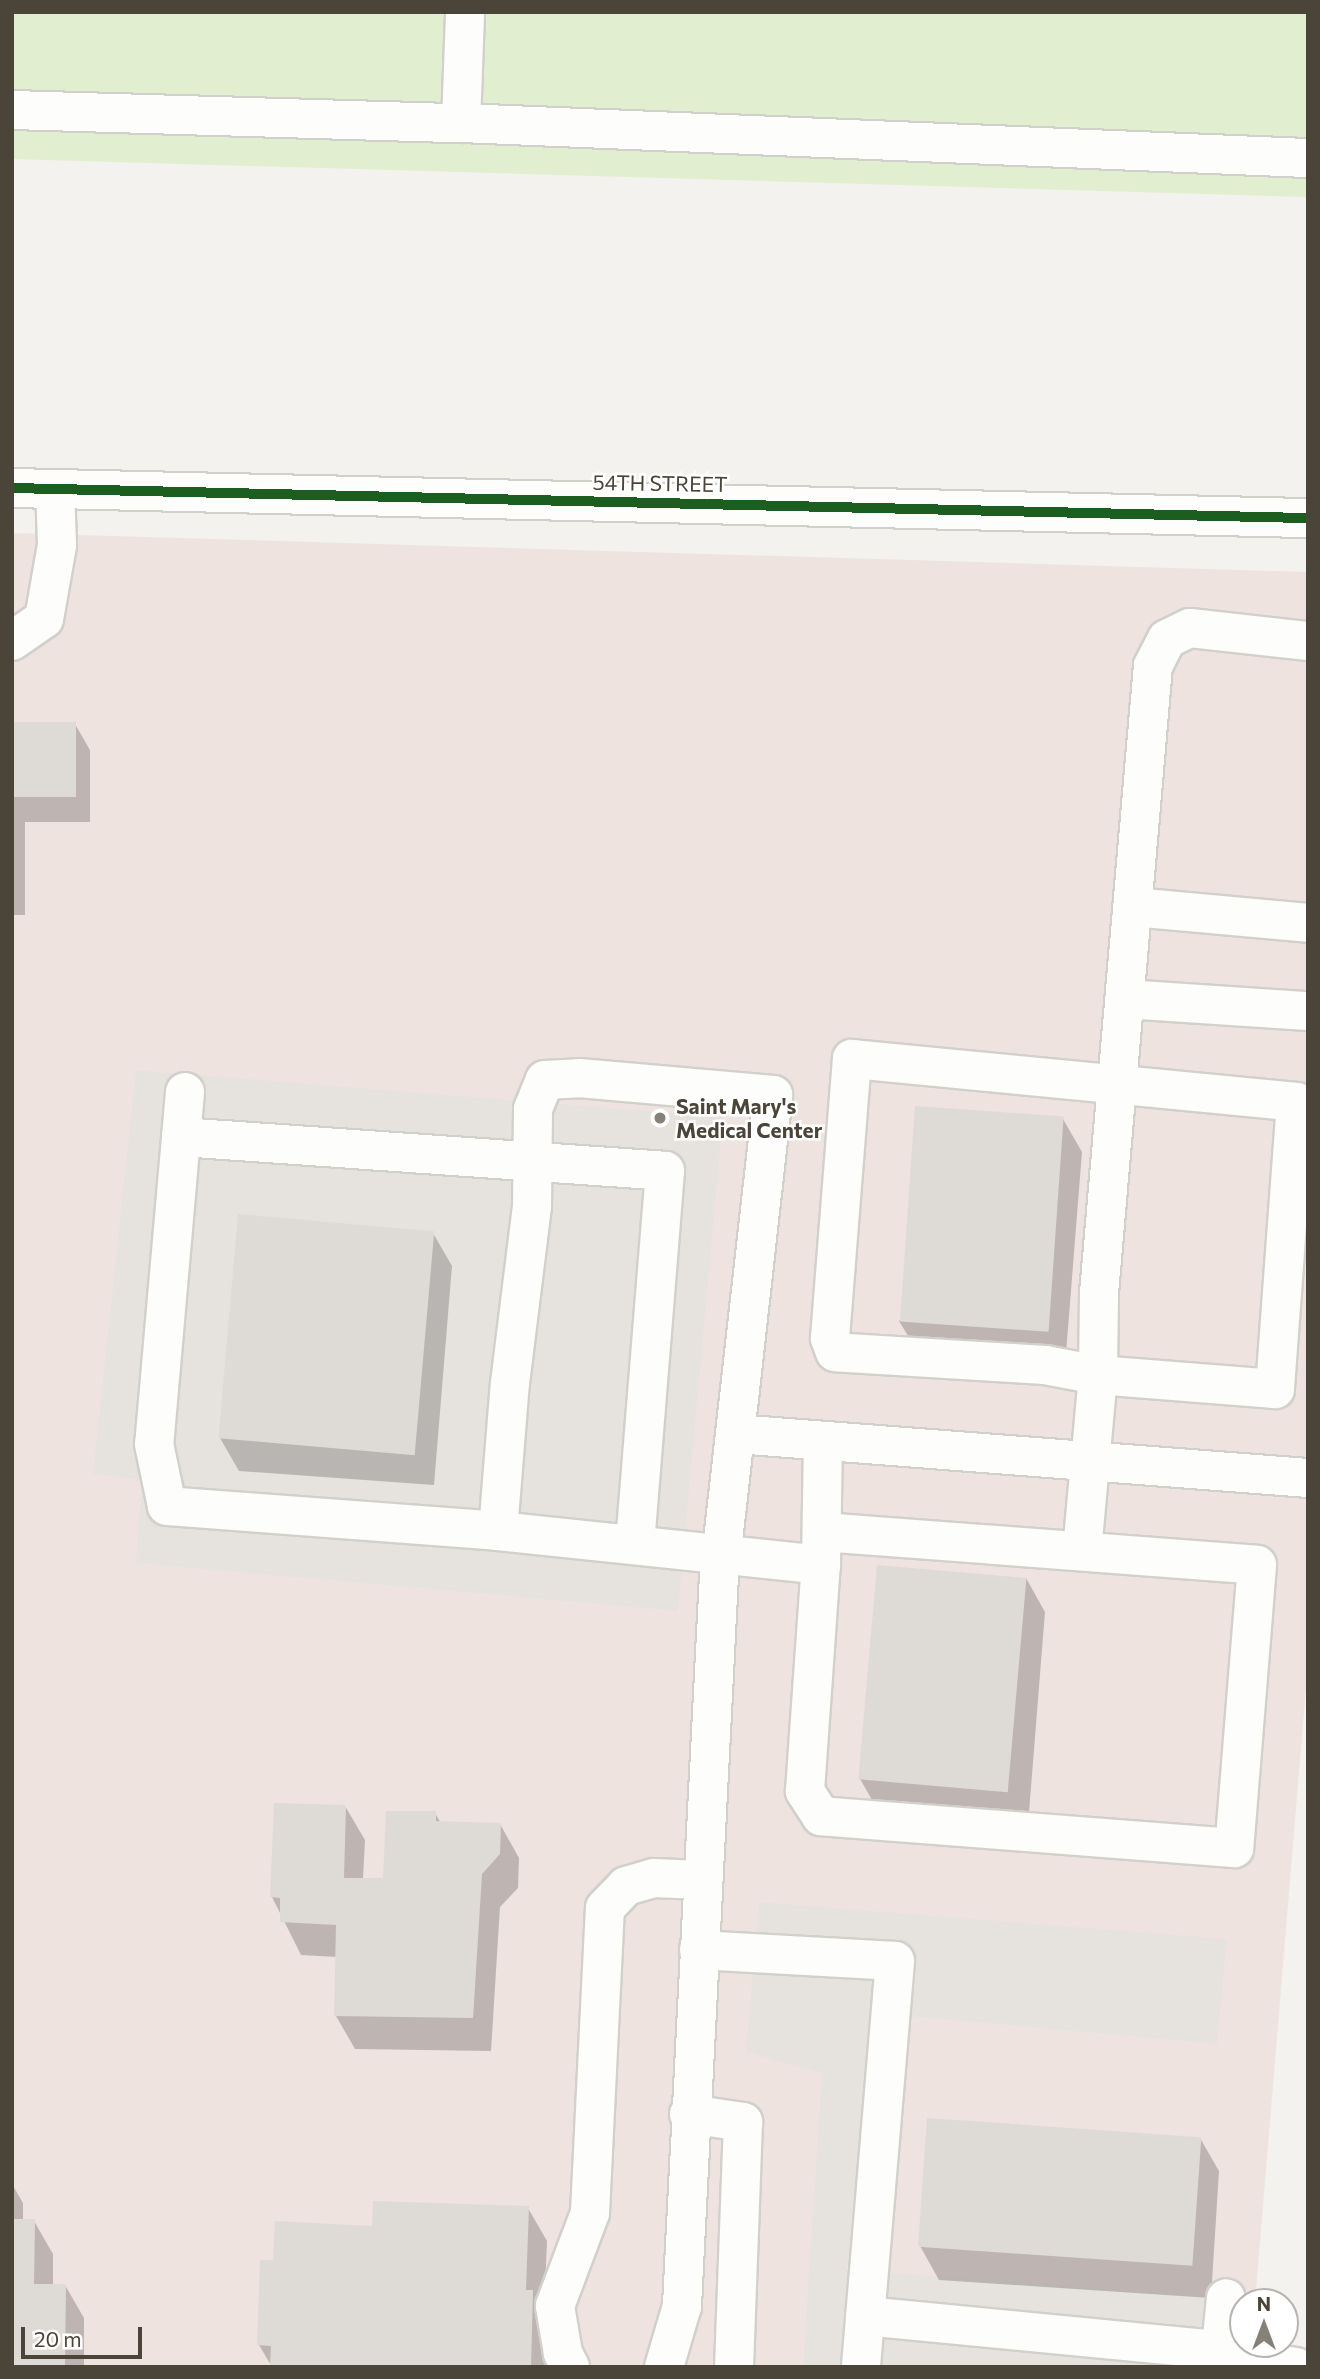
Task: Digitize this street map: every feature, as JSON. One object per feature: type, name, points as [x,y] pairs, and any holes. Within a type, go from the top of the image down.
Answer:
[{"type":"street","points":[[461,123],[465,12]]},
{"type":"street","points":[[12,110],[461,123],[1308,158]]},
{"type":"street","name":"54TH STREET","points":[[12,488],[1308,518]]},
{"type":"street","points":[[12,641],[44,619],[57,545],[55,489]]},
{"type":"street","points":[[1082,1551],[1098,1375],[1099,1293],[1119,1087],[1153,666],[1167,639],[1190,628],[1308,641]]},
{"type":"street","points":[[1133,907],[1308,923]]},
{"type":"street","points":[[1125,999],[1308,1011]]},
{"type":"street","points":[[852,1059],[1119,1087],[1296,1102],[1275,1389],[1098,1375],[1045,1365],[835,1352],[830,1338],[852,1059]]},
{"type":"street","points":[[498,1531],[510,1383],[532,1206],[530,1161],[533,1109],[545,1080],[579,1079],[773,1095],[721,1553],[702,1880],[696,2076],[689,2114],[682,2306],[664,2367]]},
{"type":"street","points":[[185,1092],[154,1444],[167,1506],[498,1531],[721,1553],[821,1548],[1082,1551],[1256,1565],[1234,1847],[821,1816],[805,1791],[821,1548],[822,1442]]},
{"type":"street","points":[[181,1137],[665,1171],[635,1545]]},
{"type":"street","points":[[736,1434],[822,1442],[1089,1458],[1308,1478]]},
{"type":"street","points":[[569,2367],[563,2353],[555,2306],[590,2213],[605,1908],[626,1886],[654,1878],[702,1880]]},
{"type":"street","points":[[699,1950],[895,1961],[861,2367]]},
{"type":"street","points":[[689,2114],[743,2122],[734,2367]]},
{"type":"street","points":[[1220,2358],[1226,2298]]},
{"type":"street","points":[[865,2316],[1296,2367]]},
{"type":"shaded area","name":"Saint Mary's Medical Center","points":[[12,533],[1308,572],[1308,1664],[1256,2288],[1229,2288],[1229,2358],[1247,2358],[1250,2367],[12,2367]]},
{"type":"shaded area","points":[[136,1070],[723,1117],[678,1611],[136,1563],[142,1480],[93,1474]]},
{"type":"shaded area","points":[[759,1902],[1227,1939],[1217,2044],[873,2013],[847,2270],[1207,2296],[1202,2367],[803,2367],[822,2073],[746,2052]]},
{"type":"green space","points":[[12,12],[1308,12],[1308,197],[12,159]]},
{"type":"building","points":[[12,722],[76,722],[76,797],[12,797]]},
{"type":"building","points":[[915,1106],[1064,1116],[1049,1332],[900,1321]]},
{"type":"building","points":[[238,1214],[434,1231],[415,1455],[218,1438]]},
{"type":"building","points":[[877,1565],[1026,1578],[1008,1792],[858,1779]]},
{"type":"building","points":[[274,1803],[346,1805],[344,1878],[383,1878],[386,1811],[436,1811],[436,1821],[501,1823],[500,1854],[482,1874],[473,2018],[334,2016],[336,1925],[280,1922],[280,1898],[270,1897]]},
{"type":"building","points":[[927,2118],[1201,2137],[1192,2266],[918,2247]]},
{"type":"building","points":[[373,2201],[529,2206],[526,2290],[533,2290],[531,2367],[270,2367],[271,2346],[257,2345],[260,2260],[273,2260],[275,2221],[372,2226]]},
{"type":"building","points":[[12,2219],[35,2219],[34,2284],[66,2284],[65,2367],[12,2367]]},
{"type":"cycle path","points":[[12,488],[1308,518]]},
{"type":"place","name":"Saint Mary's Medical Center","points":[[660,1118]]}]
